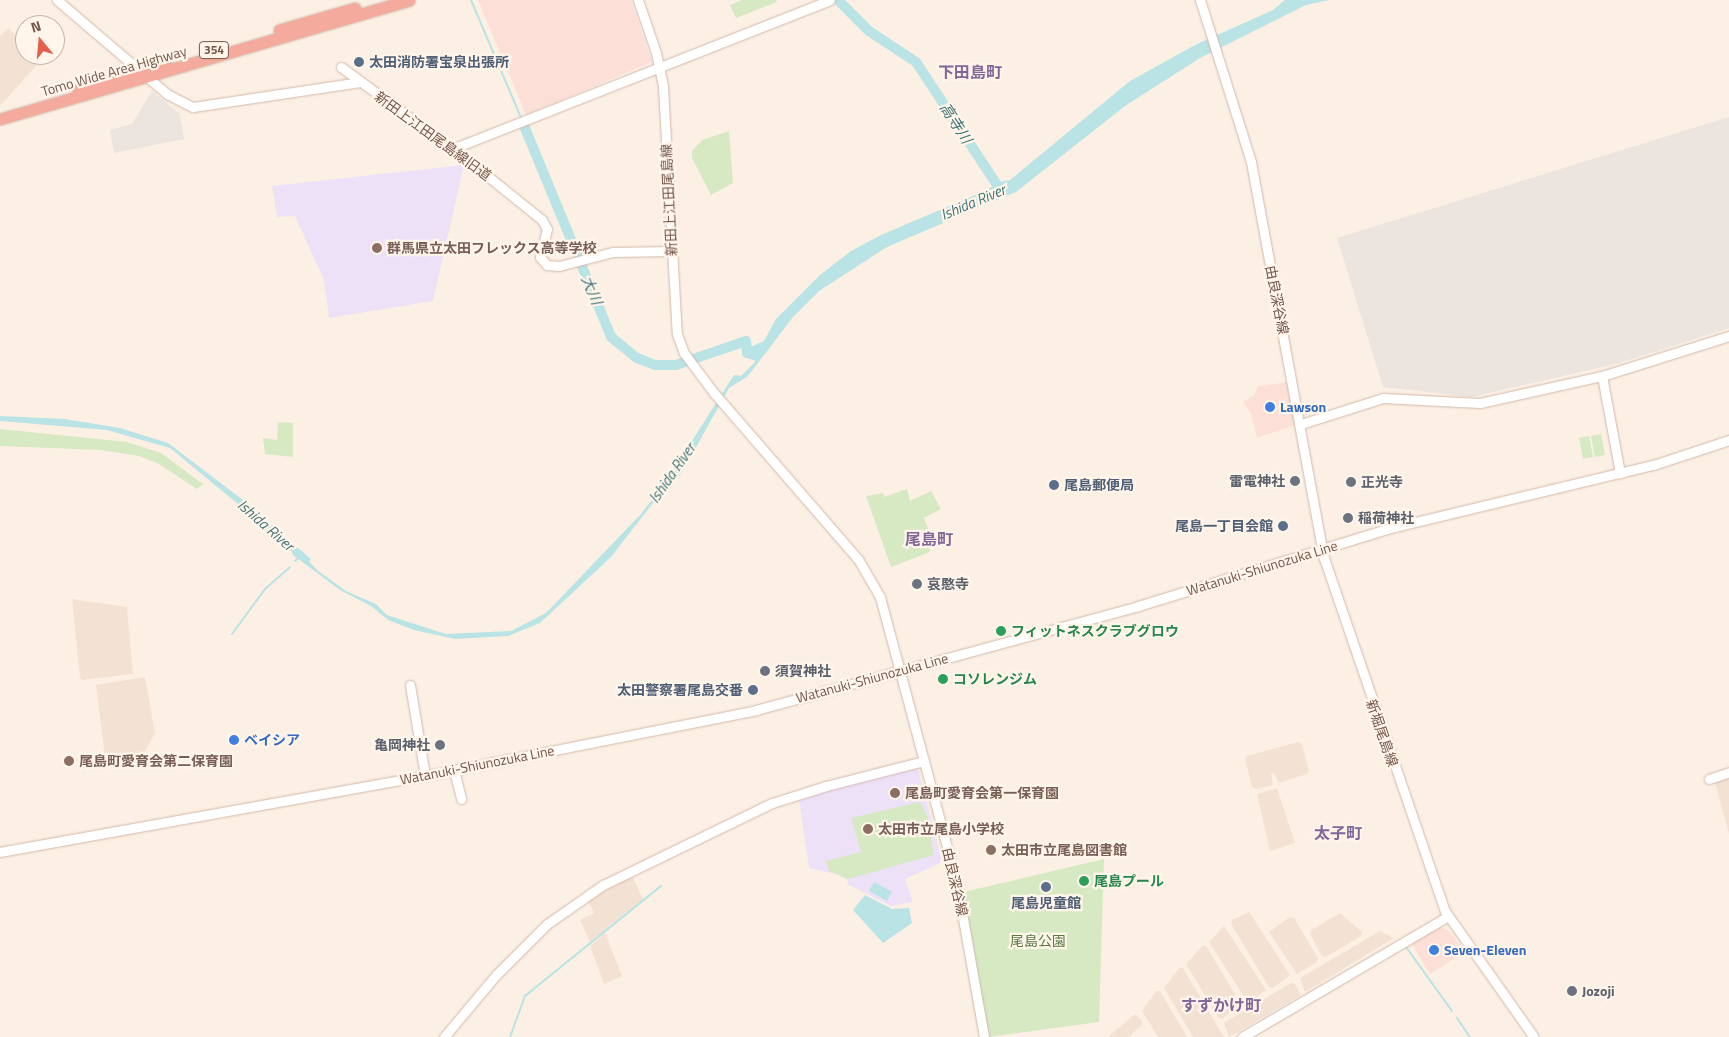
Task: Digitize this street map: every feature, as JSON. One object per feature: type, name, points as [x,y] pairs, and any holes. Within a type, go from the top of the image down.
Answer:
[{"type":"highway","name":"Tomo Wide Area Highway","points":[[0,119],[383,0]]},
{"type":"highway","name":"Tomo Wide Area Highway","points":[[0,113],[410,0]]},
{"type":"main road","points":[[57,0],[173,99],[193,107],[360,82]]},
{"type":"main road","name":"新田上江田尾島線","points":[[638,0],[660,67],[677,334],[684,353],[729,411],[858,559],[880,596],[900,672]]},
{"type":"main road","points":[[452,149],[830,0]]},
{"type":"main road","name":"由良深谷線","points":[[1200,0],[1251,162],[1324,549]]},
{"type":"main road","name":"新田上江田尾島線旧道","points":[[326,87],[340,80],[341,68],[452,149],[542,220],[547,229],[540,252],[543,262],[554,267],[586,258],[626,251],[672,251]]},
{"type":"main road","points":[[1301,424],[1383,398],[1480,403],[1602,376],[1729,336]]},
{"type":"main road","points":[[1602,376],[1620,473]]},
{"type":"main road","name":"Watanuki-Shiunozuka Line","points":[[0,852],[425,776],[736,714],[900,672],[1165,598],[1420,520],[1620,473],[1729,440]]},
{"type":"main road","name":"新堀尾島線","points":[[1324,549],[1324,558],[1356,655],[1448,916],[1534,1037]]},
{"type":"main road","name":"由良深谷線","points":[[900,672],[957,885],[984,1037]]},
{"type":"main road","points":[[410,685],[425,776]]},
{"type":"main road","points":[[444,1037],[496,975],[547,924],[603,885],[772,803],[924,761]]},
{"type":"main road","points":[[454,770],[461,799]]},
{"type":"main road","points":[[1709,779],[1729,772]]},
{"type":"main road","points":[[1242,1037],[1448,916]]},
{"type":"shaded area","points":[[478,0],[631,0],[652,62],[526,115]]},
{"type":"shaded area","points":[[8,28],[15,34],[15,65],[37,65],[0,106],[0,36]]},
{"type":"shaded area","points":[[152,91],[180,114],[184,139],[114,153],[110,130],[132,124]]},
{"type":"shaded area","points":[[1729,117],[1729,328],[1616,364],[1471,397],[1383,387],[1337,238]]},
{"type":"shaded area","name":"群馬県立太田フレックス高等学校","points":[[464,165],[433,301],[329,318],[324,280],[295,216],[277,217],[272,186]]},
{"type":"shaded area","name":"Lawson","points":[[1290,382],[1295,425],[1257,438],[1251,414],[1243,402],[1254,395],[1258,386]]},
{"type":"shaded area","points":[[72,599],[127,607],[133,674],[82,680],[80,678]]},
{"type":"shaded area","points":[[145,677],[155,733],[141,760],[106,766],[96,685]]},
{"type":"shaded area","points":[[1298,742],[1302,744],[1309,771],[1307,774],[1279,783],[1274,773],[1271,774],[1273,785],[1257,789],[1252,787],[1245,759],[1247,756]]},
{"type":"shaded area","name":"太田市立尾島小学校","points":[[914,768],[918,769],[941,857],[940,863],[905,879],[913,902],[891,906],[847,884],[848,880],[839,875],[809,868],[799,799]]},
{"type":"shaded area","points":[[1729,779],[1729,834],[1715,783]]},
{"type":"shaded area","points":[[1277,788],[1295,843],[1270,851],[1257,794]]},
{"type":"shaded area","points":[[632,876],[643,899],[604,930],[622,976],[604,984],[590,946],[601,937],[600,934],[590,942],[580,920],[594,913],[588,900]]},
{"type":"shaded area","points":[[1249,912],[1290,975],[1273,988],[1269,987],[1231,924],[1232,920]]},
{"type":"shaded area","points":[[1340,913],[1362,932],[1361,936],[1326,957],[1322,956],[1310,934],[1311,930]]},
{"type":"shaded area","points":[[1290,917],[1294,918],[1318,958],[1317,962],[1297,974],[1269,932]]},
{"type":"shaded area","points":[[1224,926],[1266,990],[1248,1003],[1209,942]]},
{"type":"shaded area","points":[[1438,927],[1448,930],[1465,952],[1430,974],[1412,944]]},
{"type":"shaded area","points":[[1380,931],[1394,938],[1305,992],[1300,978]]},
{"type":"shaded area","points":[[1202,946],[1206,946],[1241,1004],[1222,1019],[1218,1017],[1186,964]]},
{"type":"shaded area","points":[[1179,968],[1183,968],[1224,1037],[1193,1037],[1164,988]]},
{"type":"shaded area","points":[[1291,983],[1295,984],[1301,995],[1229,1037],[1224,1023]]},
{"type":"shaded area","points":[[1156,991],[1160,991],[1187,1037],[1158,1037],[1142,1011]]},
{"type":"shaded area","points":[[1135,1014],[1142,1021],[1142,1025],[1128,1037],[1108,1037]]},
{"type":"green space","points":[[742,0],[776,0],[777,2],[736,18],[730,5]]},
{"type":"green space","points":[[729,131],[733,183],[711,195],[692,158],[692,151],[702,140]]},
{"type":"green space","points":[[278,422],[293,423],[293,457],[265,454],[263,438],[277,440]]},
{"type":"green space","points":[[0,429],[127,442],[161,453],[203,484],[197,489],[159,464],[139,456],[100,450],[0,446]]},
{"type":"green space","points":[[1601,434],[1605,455],[1595,457],[1591,436]]},
{"type":"green space","points":[[1589,436],[1593,457],[1583,459],[1579,438]]},
{"type":"green space","points":[[907,489],[910,501],[931,491],[941,509],[924,518],[930,534],[926,535],[930,552],[891,567],[866,496],[883,493],[884,497]]},
{"type":"green space","points":[[920,802],[927,815],[934,855],[848,879],[829,871],[826,861],[861,852],[851,818]]},
{"type":"green space","name":"尾島公園","points":[[1104,859],[1099,1022],[988,1037],[964,892]]},
{"type":"water","name":"Ishida River","points":[[1285,0],[1329,0],[1306,5],[1200,58],[1125,106],[1016,192],[887,247],[819,291],[793,317],[748,376],[729,388],[680,476],[667,485],[611,557],[540,623],[508,636],[455,639],[414,630],[388,620],[371,606],[340,590],[293,555],[289,546],[170,448],[107,430],[0,421],[0,416],[65,419],[120,428],[168,443],[243,500],[311,559],[309,561],[317,570],[346,591],[376,604],[387,615],[446,634],[511,631],[546,613],[641,514],[667,480],[734,375],[741,376],[755,362],[754,358],[743,356],[748,348],[764,341],[776,319],[820,275],[851,251],[881,235],[987,190],[999,182],[1010,180],[1130,81],[1197,44],[1273,10]]},
{"type":"water","points":[[874,882],[892,892],[887,901],[869,891]]},
{"type":"water","points":[[865,895],[892,909],[909,908],[912,923],[883,943],[853,910]]},
{"type":"waterway","name":"大川","points":[[471,0],[521,118]]},
{"type":"waterway","name":"高寺川","points":[[838,0],[869,31],[916,62],[1001,191]]},
{"type":"waterway","name":"大川","points":[[525,128],[611,337],[637,358],[655,365],[676,365],[746,341],[747,353],[754,355]]},
{"type":"waterway","points":[[295,561],[300,556]]},
{"type":"waterway","points":[[232,634],[265,589],[290,567]]},
{"type":"waterway","points":[[510,1037],[525,996],[661,886]]},
{"type":"waterway","points":[[1406,947],[1452,1011]]},
{"type":"waterway","points":[[1457,1018],[1470,1037]]},
{"type":"place","name":"太田消防署宝泉出張所","points":[[359,62]]},
{"type":"place","name":"群馬県立太田フレックス高等学校","points":[[377,248]]},
{"type":"place","name":"Lawson","points":[[1270,407]]},
{"type":"place","name":"雷電神社","points":[[1295,481]]},
{"type":"place","name":"正光寺","points":[[1351,482]]},
{"type":"place","name":"尾島郵便局","points":[[1054,485]]},
{"type":"place","name":"稲荷神社","points":[[1348,518]]},
{"type":"place","name":"尾島一丁目会館","points":[[1283,526]]},
{"type":"place","name":"哀愍寺","points":[[917,584]]},
{"type":"place","name":"フィットネスクラブグロウ","points":[[1001,631]]},
{"type":"place","name":"須賀神社","points":[[765,671]]},
{"type":"place","name":"コソレンジム","points":[[943,679]]},
{"type":"place","name":"太田警察署尾島交番","points":[[753,690]]},
{"type":"place","name":"ベイシア","points":[[234,740]]},
{"type":"place","name":"亀岡神社","points":[[440,745]]},
{"type":"place","name":"尾島町愛育会第二保育園","points":[[69,761]]},
{"type":"place","name":"尾島町愛育会第一保育園","points":[[895,793]]},
{"type":"place","name":"太田市立尾島小学校","points":[[868,829]]},
{"type":"place","name":"太田市立尾島図書館","points":[[991,850]]},
{"type":"place","name":"尾島プール","points":[[1084,881]]},
{"type":"place","name":"尾島児童館","points":[[1046,887]]},
{"type":"place","name":"Seven-Eleven","points":[[1434,950]]},
{"type":"place","name":"Jozoji","points":[[1572,991]]},
{"type":"district","name":"下田島町","points":[[970,72]]},
{"type":"district","name":"尾島町","points":[[929,539]]},
{"type":"district","name":"太子町","points":[[1338,833]]},
{"type":"district","name":"すずかけ町","points":[[1221,1005]]}]
